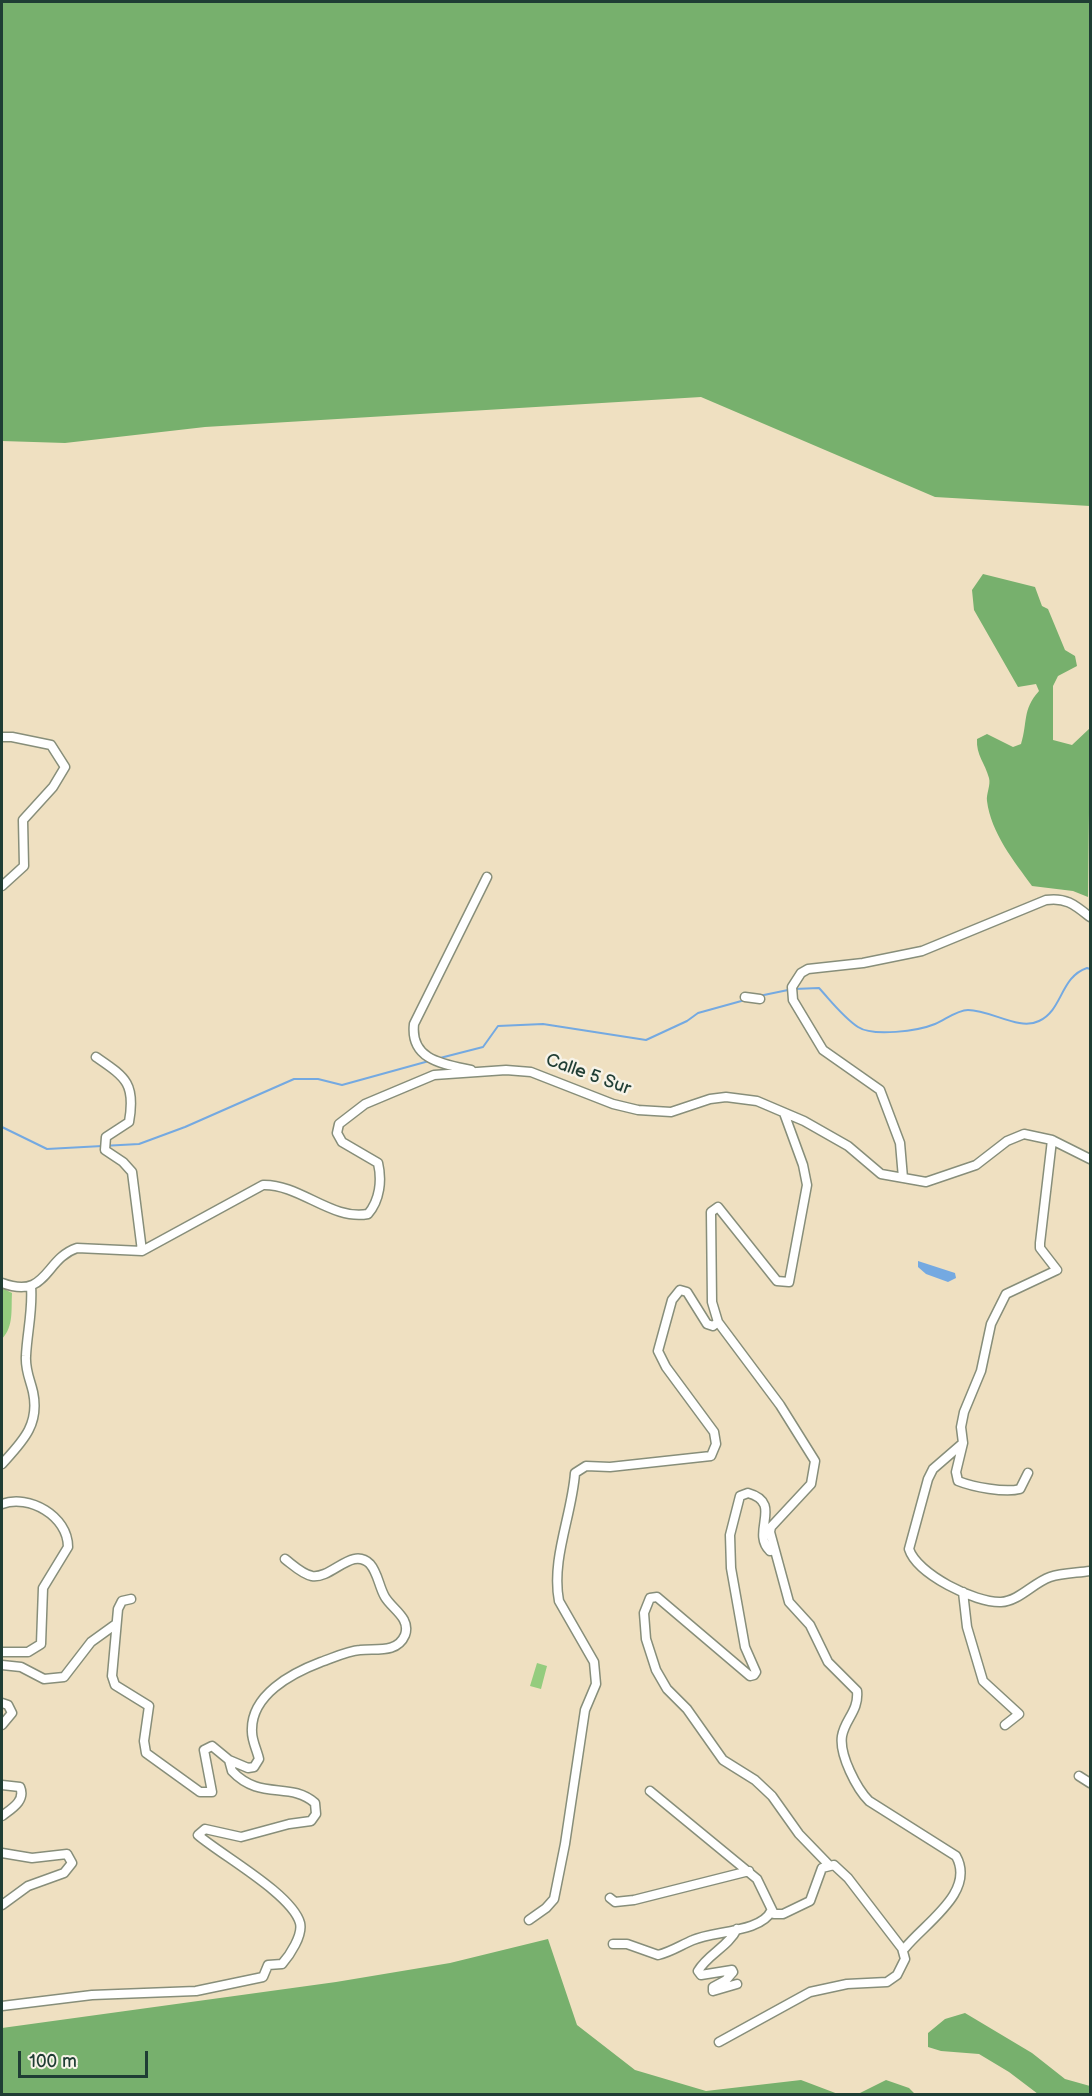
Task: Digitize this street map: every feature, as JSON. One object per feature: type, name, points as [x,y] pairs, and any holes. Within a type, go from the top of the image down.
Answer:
[{"type":"street","points":[[2,737],[51,745],[66,767],[53,787],[23,820],[24,866],[2,886]]},
{"type":"street","points":[[476,1071],[426,1058],[415,1042],[414,1024],[487,877]]},
{"type":"street","points":[[903,1178],[900,1143],[880,1090],[824,1050],[795,1007],[792,989],[801,973],[808,969],[863,963],[922,951],[1046,900],[1057,898],[1068,901],[1090,917]]},
{"type":"street","points":[[745,997],[760,999]]},
{"type":"street","points":[[2,1283],[31,1286],[39,1283],[68,1251],[77,1248],[142,1251],[132,1172],[104,1148],[105,1137],[129,1122],[129,1085],[123,1076],[96,1057]]},
{"type":"street","name":"Calle 5 Sur","points":[[142,1251],[263,1185],[278,1185],[331,1208],[359,1216],[368,1214],[374,1208],[381,1178],[378,1163],[342,1142],[337,1133],[339,1124],[365,1104],[434,1075],[476,1071],[531,1072],[614,1104],[638,1110],[671,1112],[710,1099],[726,1097],[758,1101],[848,1146],[881,1174],[926,1182],[976,1165],[1007,1141],[1021,1135],[1052,1140],[1090,1159]]},
{"type":"street","points":[[784,1113],[807,1185],[789,1282],[777,1281],[721,1209],[712,1208],[712,1302],[718,1322],[780,1406],[815,1461],[811,1484],[771,1527],[774,1550],[789,1602],[810,1625],[828,1662],[857,1691],[856,1709],[842,1737],[843,1750],[862,1794],[869,1801],[947,1850],[960,1863],[961,1882],[948,1902],[902,1948]]},
{"type":"street","points":[[1028,1473],[1020,1489],[1016,1490],[980,1489],[958,1481],[956,1472],[963,1443],[960,1427],[964,1412],[981,1371],[991,1324],[1006,1294],[1056,1273],[1057,1270],[1040,1248],[1052,1140]]},
{"type":"street","points":[[2,1464],[32,1428],[36,1407],[26,1371],[32,1304],[31,1286]]},
{"type":"street","points":[[529,1920],[554,1899],[565,1845],[585,1710],[596,1684],[594,1662],[559,1601],[557,1591],[558,1565],[573,1503],[575,1473],[586,1466],[610,1467],[711,1456],[716,1444],[714,1432],[666,1367],[658,1344],[672,1300],[680,1290],[687,1292],[707,1324],[712,1326],[718,1322]]},
{"type":"street","points":[[963,1443],[933,1469],[928,1479],[909,1549],[921,1568],[935,1579],[963,1592],[1001,1602],[1023,1593],[1049,1577],[1090,1571]]},
{"type":"street","points":[[774,1550],[770,1551],[765,1544],[763,1533],[767,1509],[764,1502],[748,1493],[740,1496],[730,1535],[731,1568],[743,1638],[756,1672],[754,1675],[746,1672],[657,1597],[650,1598],[644,1613],[646,1639],[656,1670],[667,1689],[687,1709],[723,1760],[755,1780],[772,1796],[799,1834],[829,1865]]},
{"type":"street","points":[[2,1504],[16,1502],[46,1510],[63,1527],[68,1542],[68,1547],[43,1588],[40,1600],[43,1640],[41,1644],[28,1653],[2,1652]]},
{"type":"street","points":[[131,1599],[122,1601],[118,1609],[112,1676],[115,1685],[149,1706],[144,1741],[146,1753],[200,1792],[212,1792],[204,1750],[212,1746],[230,1760],[248,1768],[254,1767],[259,1759],[252,1732],[256,1713],[273,1688],[294,1672],[354,1651],[380,1651],[395,1646],[405,1636],[405,1624],[400,1612],[386,1598],[369,1563],[361,1558],[351,1559],[324,1575],[314,1576],[306,1574],[285,1559]]},
{"type":"street","points":[[963,1592],[967,1627],[983,1681],[1019,1714],[1005,1725]]},
{"type":"street","points":[[2,1665],[21,1667],[44,1679],[64,1677],[91,1642],[116,1624]]},
{"type":"street","points":[[2,1703],[8,1705],[12,1713],[2,1725]]},
{"type":"street","points":[[2,2006],[92,1995],[196,1991],[263,1977],[268,1965],[282,1964],[287,1959],[300,1931],[299,1921],[292,1910],[254,1874],[198,1835],[205,1828],[240,1837],[288,1824],[311,1821],[316,1814],[315,1803],[306,1795],[262,1790],[250,1785],[231,1771],[230,1760]]},
{"type":"street","points":[[1079,1776],[1090,1783]]},
{"type":"street","points":[[2,1785],[20,1787],[22,1794],[21,1798],[2,1816]]},
{"type":"street","points":[[613,1944],[627,1944],[658,1955],[717,1932],[737,1929],[768,1918],[771,1911],[758,1879],[650,1791]]},
{"type":"street","points":[[2,1853],[32,1858],[67,1854],[72,1863],[64,1873],[28,1886],[2,1905]]},
{"type":"street","points":[[720,2042],[810,1992],[847,1984],[886,1982],[897,1975],[905,1959],[902,1948],[843,1873],[834,1865],[822,1868],[810,1901],[783,1914],[771,1911]]},
{"type":"street","points":[[610,1898],[615,1902],[634,1900],[749,1871]]},
{"type":"street","points":[[737,1929],[733,1939],[698,1971],[701,1976],[732,1970],[733,1972],[726,1980],[712,1987],[713,1991],[737,1984]]},
{"type":"green space","points":[[2,2],[1090,2],[1090,506],[935,497],[701,397],[205,427],[65,443],[2,441]]},
{"type":"green space","points":[[983,574],[1035,587],[1042,606],[1048,609],[1065,650],[1075,656],[1077,666],[1058,676],[1053,686],[1053,740],[1072,745],[1090,728],[1088,897],[1073,891],[1032,886],[1004,846],[989,813],[987,798],[989,778],[979,754],[977,739],[987,734],[1013,747],[1021,744],[1030,704],[1039,691],[1036,684],[1018,687],[974,610],[972,590]]},
{"type":"green space","points":[[2,1288],[12,1293],[12,1312],[8,1329],[2,1339]]},
{"type":"green space","points":[[537,1663],[547,1666],[541,1689],[530,1686]]},
{"type":"green space","points":[[548,1939],[577,2025],[635,2070],[706,2091],[801,2080],[838,2094],[2,2094],[2,2028],[336,1982],[450,1963]]},
{"type":"green space","points":[[965,2013],[1032,2053],[1065,2079],[1090,2086],[1090,2094],[1038,2094],[1009,2072],[979,2054],[941,2051],[928,2047],[928,2033],[945,2019]]},
{"type":"green space","points":[[886,2080],[909,2088],[915,2094],[858,2094]]},
{"type":"water","points":[[918,1261],[955,1273],[956,1278],[948,1282],[926,1274],[918,1267]]},
{"type":"waterway","points":[[794,989],[819,988],[853,1023],[874,1032],[918,1029],[935,1024],[964,1010],[986,1013],[1014,1022],[1031,1023],[1047,1016],[1078,972],[1090,969]]},
{"type":"waterway","points":[[759,996],[788,990]]},
{"type":"waterway","points":[[440,1058],[483,1047],[498,1026],[543,1024],[646,1040],[687,1021],[698,1013],[745,1000]]},
{"type":"waterway","points":[[2,1127],[47,1149],[139,1144],[185,1127],[294,1079],[318,1079],[342,1085],[429,1061]]}]
